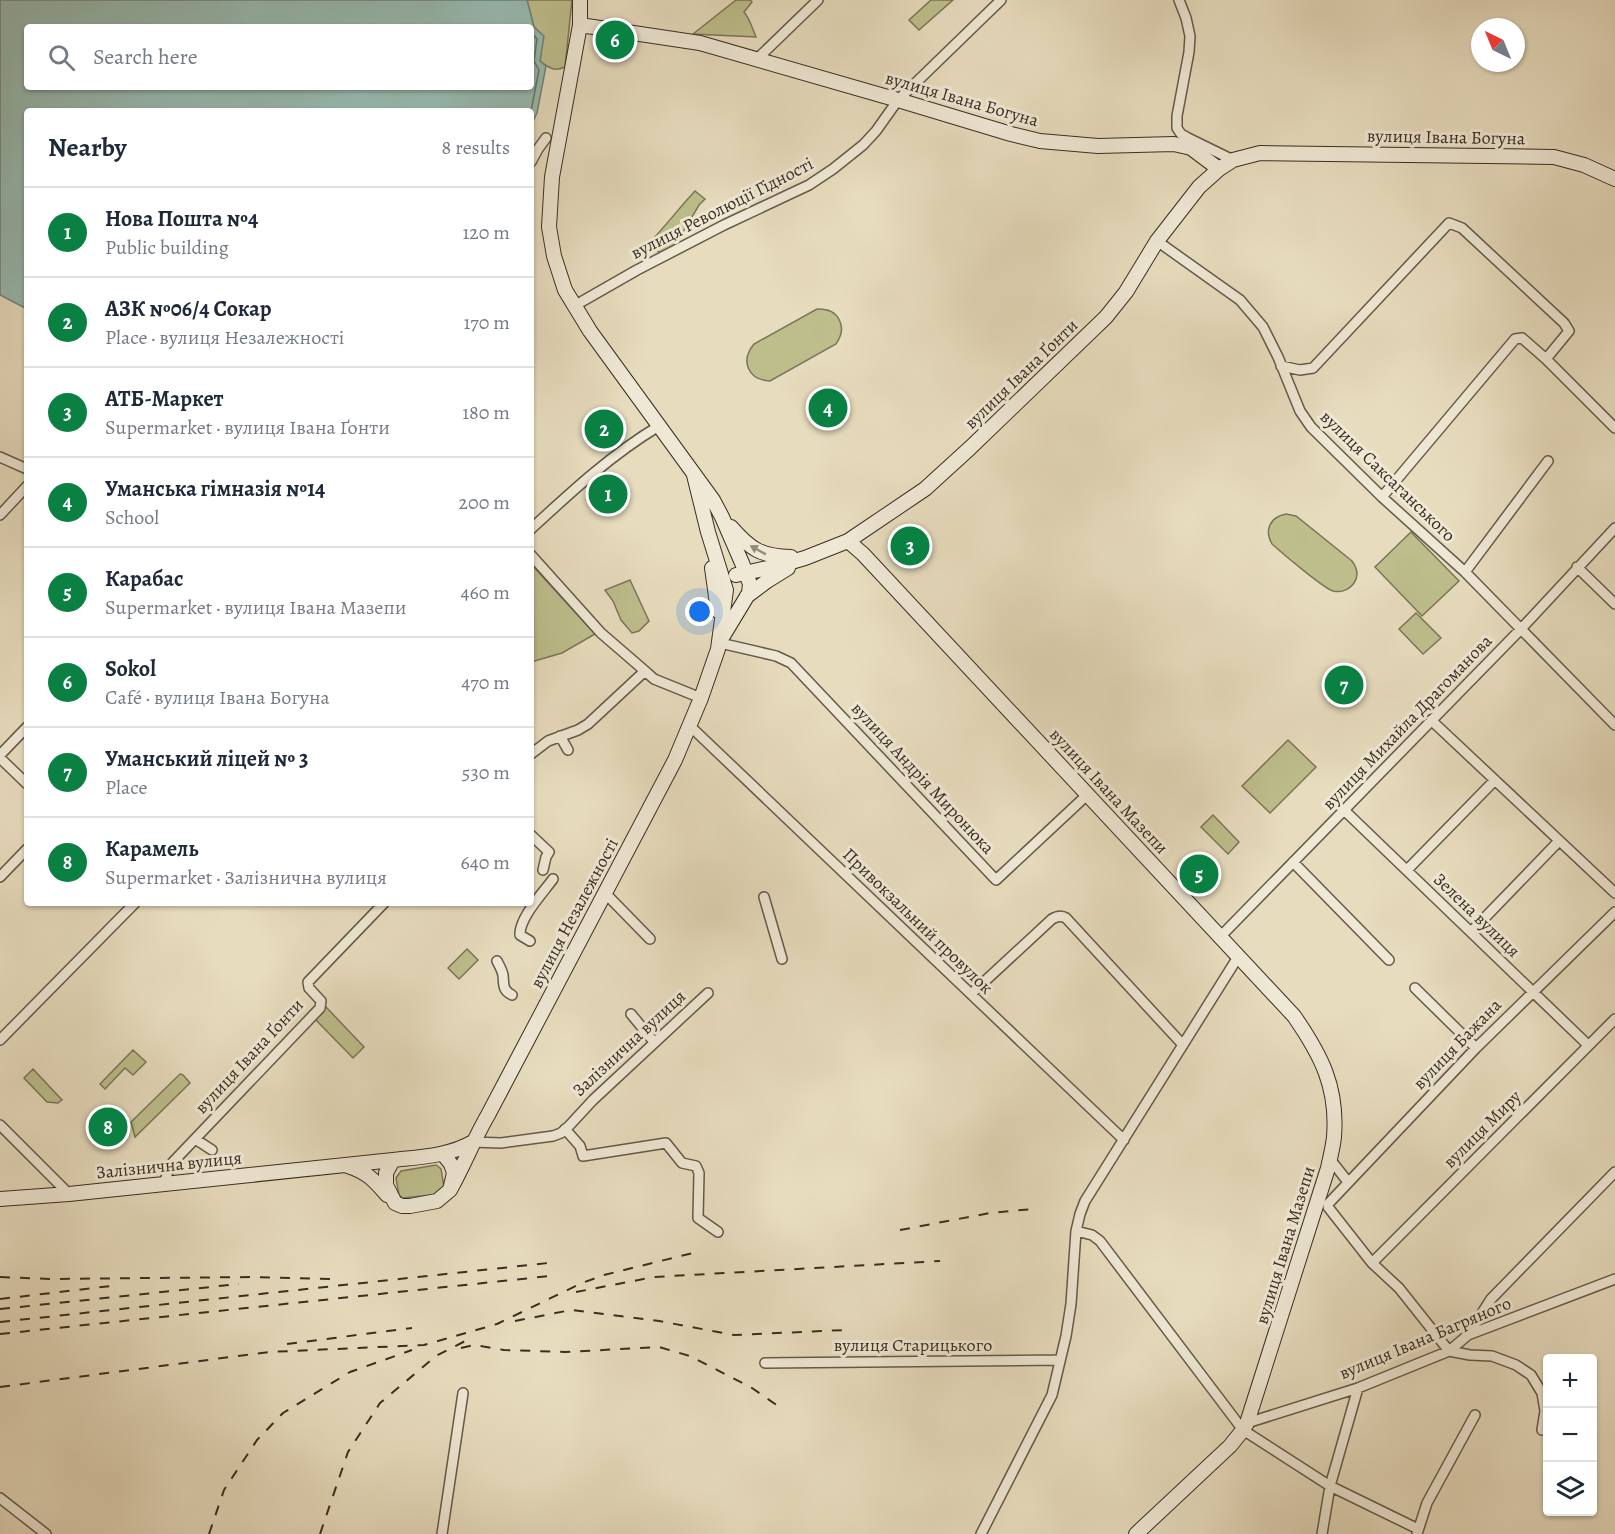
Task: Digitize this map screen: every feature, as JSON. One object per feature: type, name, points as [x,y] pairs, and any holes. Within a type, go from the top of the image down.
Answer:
[{"type":"main road","name":"вулиця Незалежності","points":[[580,0],[580,25],[555,156],[549,213],[554,256],[565,290],[590,332],[713,500],[722,517],[744,576]]},
{"type":"main road","name":"вулиця Івана Богуна","points":[[580,25],[700,43],[1040,141],[1098,146],[1174,144],[1186,146],[1219,169],[1248,154],[1260,153],[1554,157],[1584,165],[1615,179]]},
{"type":"main road","name":"вулиця Івана Ґонти","points":[[744,576],[806,558],[848,541],[925,489],[1073,350],[1118,304],[1157,241],[1199,187],[1219,169]]},
{"type":"main road","name":"вулиця Незалежності","points":[[694,475],[726,590],[720,643]]},
{"type":"main road","name":"вулиця Івана Ґонти","points":[[722,517],[743,540],[766,555],[806,558]]},
{"type":"main road","name":"вулиця Незалежності","points":[[708,532],[720,643]]},
{"type":"main road","name":"вулиця Івана Мазепи","points":[[848,541],[863,554],[1294,1016],[1314,1044],[1328,1077],[1334,1104],[1334,1137],[1330,1159],[1311,1223],[1245,1426]]},
{"type":"main road","name":"вулиця Івана Ґонти","points":[[746,597],[767,581],[806,558]]},
{"type":"main road","points":[[744,576],[750,590],[746,597],[739,600],[734,599],[727,594],[728,580],[744,576]]},
{"type":"main road","name":"вулиця Незалежності","points":[[473,1142],[675,760],[701,698],[720,643],[746,597]]},
{"type":"main road","points":[[450,1190],[454,1173],[451,1164],[443,1154],[393,1160],[386,1173],[386,1185],[395,1203],[410,1206],[437,1202],[450,1190],[473,1142]]},
{"type":"main road","name":"Залізнична вулиця","points":[[443,1154],[473,1142]]},
{"type":"main road","name":"Залізнична вулиця","points":[[0,1199],[69,1194],[393,1160]]},
{"type":"main road","name":"Залізнична вулиця","points":[[342,1165],[367,1174],[395,1203]]},
{"type":"main road","points":[[1136,1534],[1230,1446],[1245,1426]]},
{"type":"street","points":[[757,59],[818,0]]},
{"type":"street","name":"вулиця Революції Гідності","points":[[574,306],[724,225],[809,185],[833,169],[863,146],[898,100],[1001,0]]},
{"type":"street","points":[[1179,0],[1190,36],[1177,128],[1181,134],[1233,160]]},
{"type":"street","points":[[534,157],[546,138]]},
{"type":"street","points":[[1281,366],[1299,370],[1313,368],[1449,223],[1462,228],[1564,323],[1569,331],[1546,358]]},
{"type":"street","name":"вулиця Саксаганського","points":[[1157,241],[1245,305],[1263,327],[1300,411],[1311,427],[1382,497],[1464,572],[1615,725]]},
{"type":"street","points":[[1382,497],[1515,339],[1522,338],[1546,358],[1615,428]]},
{"type":"street","points":[[534,526],[587,479],[659,426]]},
{"type":"street","points":[[0,457],[24,468]]},
{"type":"street","points":[[1464,572],[1548,461]]},
{"type":"street","points":[[0,515],[24,489]]},
{"type":"street","name":"вулиця Михайла Драгоманова","points":[[1220,937],[1521,629],[1615,528]]},
{"type":"street","points":[[534,558],[601,633],[654,679],[701,698]]},
{"type":"street","points":[[1577,567],[1615,604]]},
{"type":"street","name":"вулиця Андрія Миронюка","points":[[720,643],[776,656],[791,663],[996,880],[1087,795]]},
{"type":"street","points":[[534,752],[548,741],[588,724],[645,671]]},
{"type":"street","points":[[1431,720],[1615,893]]},
{"type":"street","name":"Привокзальний провулок","points":[[690,726],[1124,1140]]},
{"type":"street","points":[[24,730],[0,757],[24,781]]},
{"type":"street","points":[[560,736],[568,750]]},
{"type":"street","points":[[1407,870],[1495,780]]},
{"type":"street","name":"Зелена вулиця","points":[[1344,810],[1588,1045]]},
{"type":"street","points":[[534,838],[549,852],[543,870]]},
{"type":"street","points":[[1471,932],[1559,841]]},
{"type":"street","points":[[0,877],[24,852]]},
{"type":"street","points":[[1293,862],[1389,960]]},
{"type":"street","points":[[534,905],[553,879]]},
{"type":"street","points":[[605,893],[650,939]]},
{"type":"street","points":[[764,897],[782,959]]},
{"type":"street","points":[[0,1040],[132,906]]},
{"type":"street","name":"вулиця Івана Ґонти","points":[[164,1183],[173,1162],[320,1008],[321,1001],[309,988],[308,982],[381,906]]},
{"type":"street","points":[[530,940],[520,936],[521,928],[533,906]]},
{"type":"street","name":"вулиця Бажана","points":[[1372,1263],[1328,1204],[1532,991],[1615,912]]},
{"type":"street","points":[[971,994],[1052,919],[1062,916],[1183,1045]]},
{"type":"street","points":[[981,1534],[1052,1395],[1066,1336],[1071,1304],[1076,1231],[1085,1201],[1238,957]]},
{"type":"street","points":[[497,961],[503,972],[502,983],[507,993],[512,996]]},
{"type":"street","points":[[1415,988],[1476,1048]]},
{"type":"street","name":"Залізнична вулиця","points":[[473,1142],[501,1143],[553,1136],[566,1129],[593,1100],[708,993]]},
{"type":"street","points":[[631,1014],[654,1042]]},
{"type":"street","name":"вулиця Миру","points":[[1372,1263],[1615,1019]]},
{"type":"street","points":[[0,1125],[69,1194]]},
{"type":"street","points":[[566,1129],[580,1146],[583,1156],[666,1143],[682,1163],[696,1166],[699,1173],[698,1218],[718,1232]]},
{"type":"street","points":[[195,1139],[212,1150]]},
{"type":"street","points":[[1330,1159],[1348,1182]]},
{"type":"street","points":[[1468,1335],[1491,1299],[1615,1172]]},
{"type":"street","points":[[1076,1231],[1092,1235],[1100,1241],[1245,1426],[1330,1486],[1418,1532],[1427,1503],[1475,1415]]},
{"type":"street","points":[[1372,1263],[1399,1288],[1449,1350],[1470,1355],[1492,1356],[1516,1365],[1531,1375],[1542,1392],[1545,1411],[1542,1430]]},
{"type":"street","name":"вулиця Івана Багряного","points":[[1245,1426],[1358,1388],[1449,1350],[1468,1335],[1615,1279]]},
{"type":"street","name":"вулиця Старицького","points":[[765,1363],[1060,1360]]},
{"type":"street","points":[[1322,1534],[1330,1486],[1358,1388]]},
{"type":"street","points":[[442,1534],[463,1393]]},
{"type":"street","points":[[0,1498],[46,1534]]},
{"type":"green space","points":[[527,0],[572,0],[565,67],[552,68],[540,61],[543,36],[533,24]]},
{"type":"green space","points":[[736,0],[752,2],[744,12],[756,37],[693,34]]},
{"type":"green space","points":[[931,0],[953,0],[919,30],[909,20]]},
{"type":"green space","points":[[695,191],[705,199],[699,205],[675,246],[660,253],[649,243]]},
{"type":"green space","points":[[817,309],[831,312],[839,320],[841,331],[836,344],[770,381],[756,377],[748,368],[747,363],[754,344]]},
{"type":"green space","points":[[1286,514],[1296,516],[1352,561],[1357,575],[1350,587],[1339,592],[1333,591],[1272,544],[1269,534],[1270,525],[1276,518]]},
{"type":"green space","points":[[1411,532],[1459,581],[1422,616],[1375,567]]},
{"type":"green space","points":[[534,567],[595,634],[562,653],[534,661]]},
{"type":"green space","points":[[630,580],[649,621],[639,631],[632,633],[621,620],[613,601],[605,590]]},
{"type":"green space","points":[[1416,613],[1441,638],[1423,654],[1399,629]]},
{"type":"green space","points":[[1288,740],[1316,767],[1270,813],[1242,786]]},
{"type":"green space","points":[[1213,815],[1239,842],[1228,854],[1201,827]]},
{"type":"green space","points":[[467,949],[478,960],[459,979],[448,968]]},
{"type":"green space","points":[[326,1007],[364,1047],[353,1058],[314,1018]]},
{"type":"green space","points":[[133,1050],[146,1062],[133,1075],[125,1068],[105,1089],[100,1084]]},
{"type":"green space","points":[[33,1069],[62,1100],[58,1103],[47,1102],[24,1078]]},
{"type":"green space","points":[[180,1074],[190,1083],[135,1137],[131,1122]]},
{"type":"green space","points":[[436,1165],[441,1169],[444,1187],[440,1194],[403,1198],[399,1195],[396,1178],[401,1171]]},
{"type":"water","points":[[0,0],[527,0],[533,24],[24,24],[24,90],[534,90],[534,27],[544,36],[540,61],[546,66],[534,119],[534,108],[24,108],[24,307],[0,295]]},
{"type":"railway","points":[[900,1230],[990,1213],[1033,1209]]},
{"type":"railway","points":[[0,1387],[269,1352],[424,1345],[497,1324],[582,1283],[604,1275],[697,1252]]},
{"type":"railway","points":[[576,1292],[654,1277],[940,1261]]},
{"type":"railway","points":[[0,1322],[548,1263]]},
{"type":"railway","points":[[0,1334],[550,1276]]},
{"type":"railway","points":[[0,1277],[334,1279]]},
{"type":"railway","points":[[0,1309],[239,1284]]},
{"type":"railway","points":[[0,1299],[111,1286]]},
{"type":"railway","points":[[515,1321],[571,1310],[659,1321],[734,1335],[845,1330]]},
{"type":"railway","points":[[287,1344],[412,1328]]},
{"type":"railway","points":[[320,1534],[348,1452],[380,1403],[436,1356],[471,1338]]},
{"type":"railway","points":[[461,1348],[474,1345],[504,1350],[565,1352],[659,1347],[690,1356],[752,1388],[778,1406]]},
{"type":"railway","points":[[209,1534],[224,1490],[257,1440],[283,1413],[350,1372],[412,1350]]},
{"type":"place","name":"Sokol","points":[[615,40]]},
{"type":"place","name":"Уманська гімназія №14","points":[[828,408]]},
{"type":"place","name":"АЗК №06/4 Сокар","points":[[604,429]]},
{"type":"place","name":"Нова Пошта №4","points":[[608,494]]},
{"type":"place","name":"АТБ-Маркет","points":[[910,546]]},
{"type":"place","name":"Уманський ліцей № 3","points":[[1344,685]]},
{"type":"place","name":"Карабас","points":[[1199,874]]},
{"type":"place","name":"Карамель","points":[[108,1127]]}]
